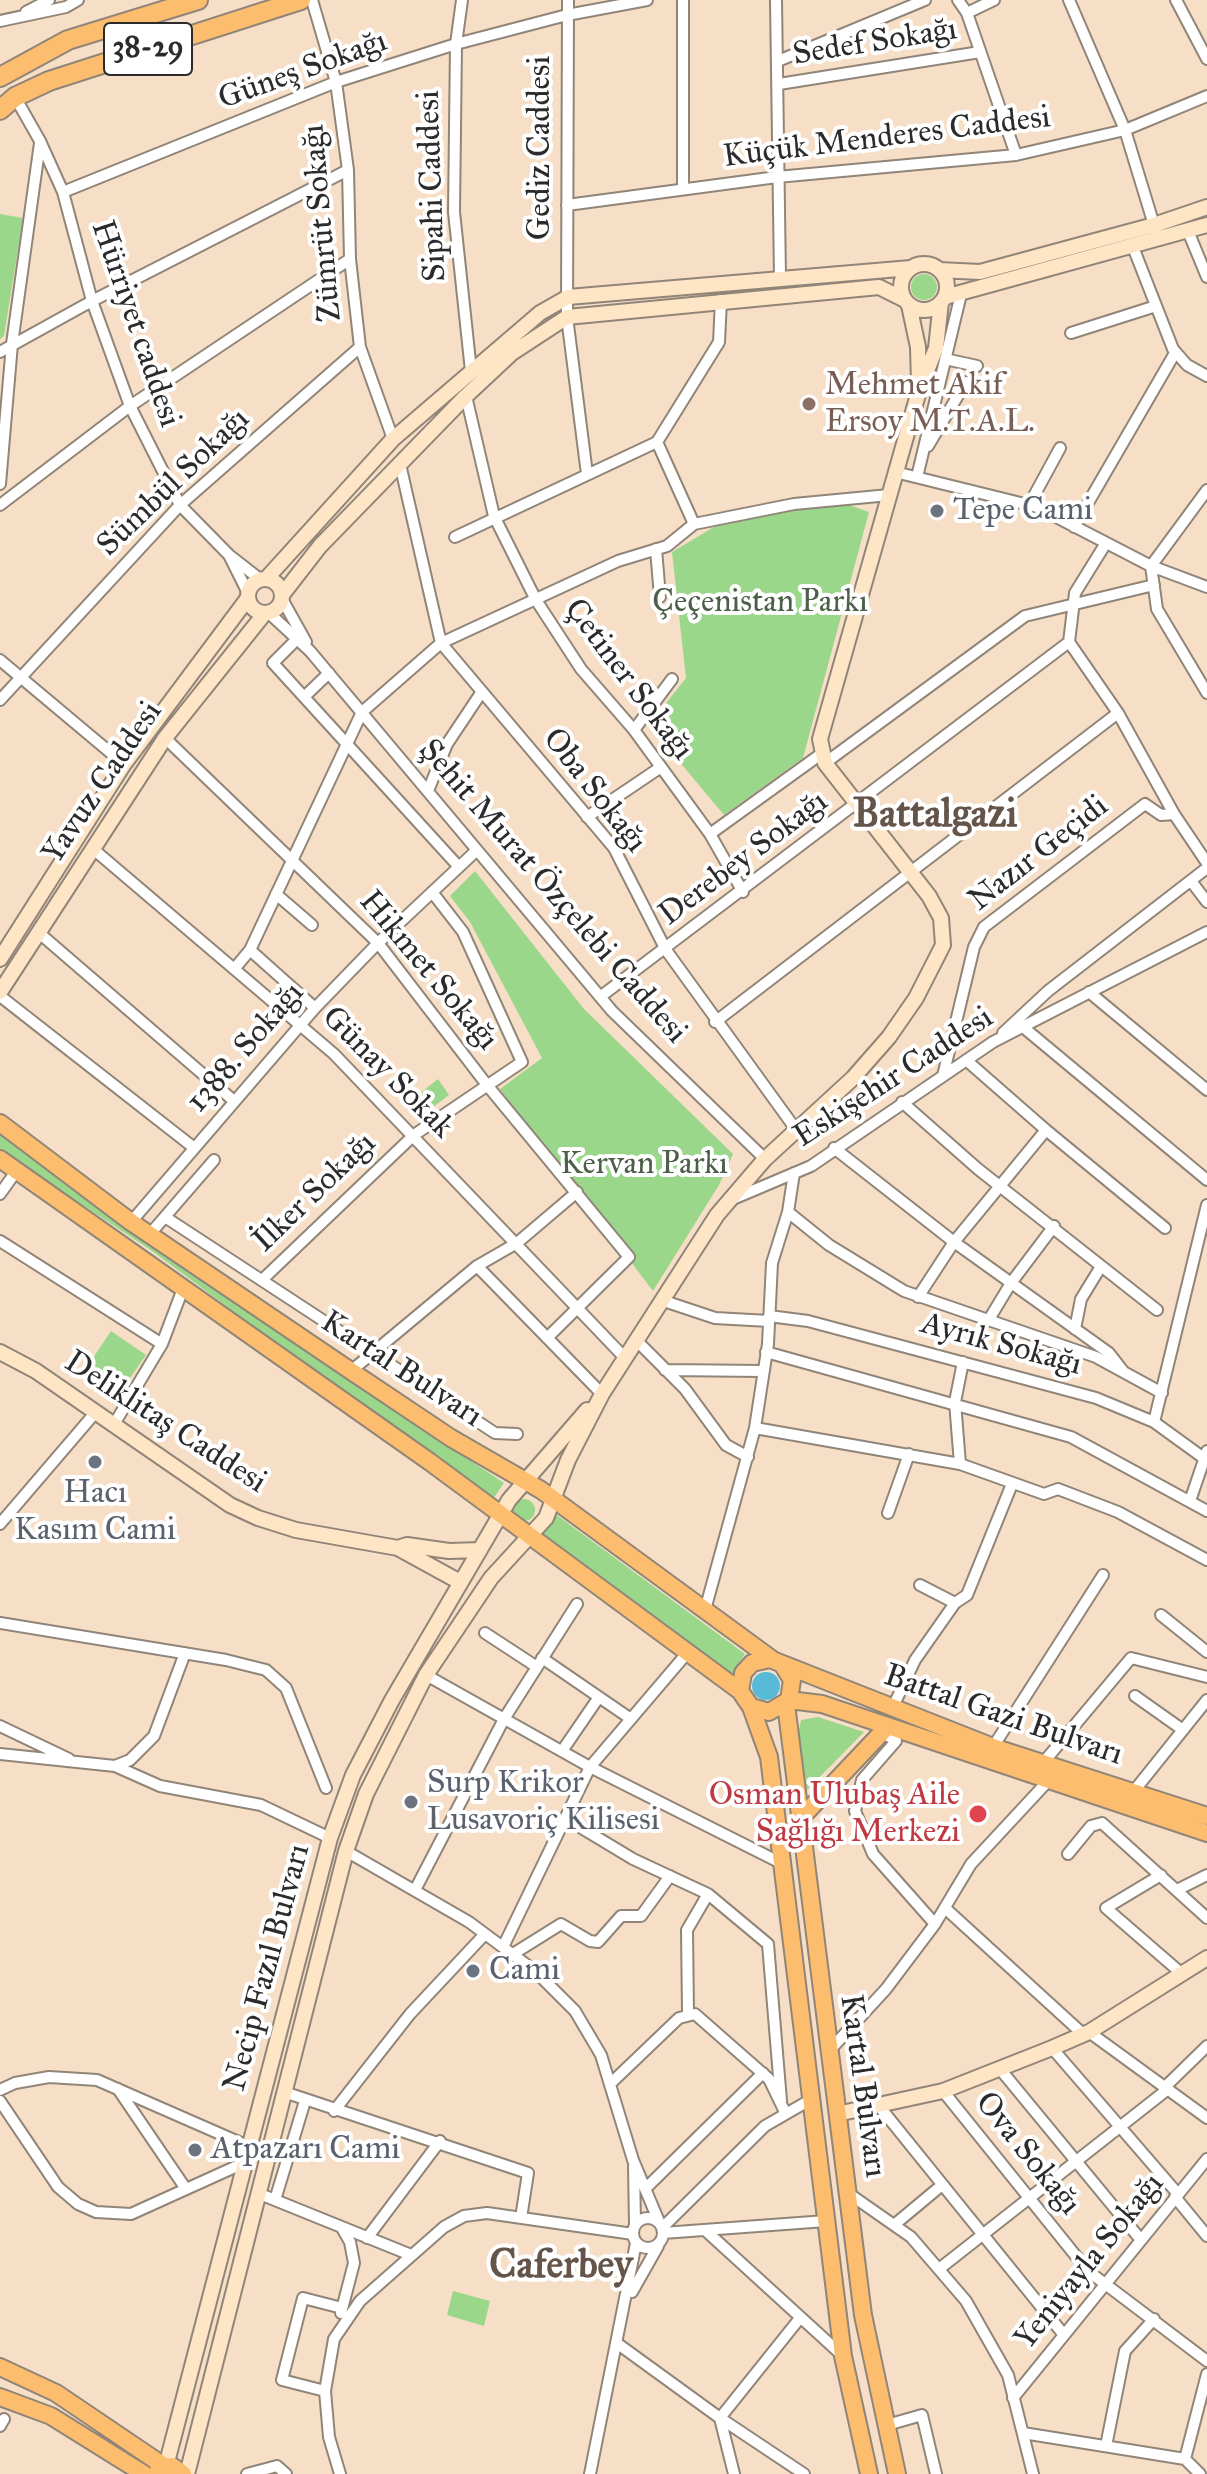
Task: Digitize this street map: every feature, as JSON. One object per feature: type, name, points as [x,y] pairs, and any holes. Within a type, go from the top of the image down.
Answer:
[{"type":"highway","name":"38-29","points":[[1,76],[68,40],[198,0]]},
{"type":"highway","name":"38-29","points":[[0,110],[15,97],[49,81],[301,0]]},
{"type":"main road","name":"Kartal Bulvarı","points":[[0,1123],[131,1222],[451,1438],[552,1498],[778,1662]]},
{"type":"main road","name":"Kartal Bulvarı","points":[[0,1159],[184,1286],[740,1691]]},
{"type":"main road","points":[[757,1661],[778,1662],[792,1680],[787,1702],[769,1712],[751,1707],[740,1691],[741,1679],[747,1668],[757,1661]]},
{"type":"main road","name":"Battal Gazi Bulvarı","points":[[778,1662],[993,1747],[1207,1816]]},
{"type":"main road","name":"Kartal Bulvarı","points":[[787,1702],[798,1821],[863,2315],[897,2474]]},
{"type":"main road","name":"Battal Gazi Bulvarı","points":[[787,1702],[822,1704],[885,1729],[1207,1833]]},
{"type":"main road","name":"Kartal Bulvarı","points":[[751,1707],[769,1757],[779,1862],[843,2356],[869,2474]]},
{"type":"main road","points":[[798,1821],[885,1729]]},
{"type":"main road","points":[[0,2381],[0,2370],[56,2393],[162,2469],[176,2467],[185,2474]]},
{"type":"main road","points":[[0,2397],[51,2416],[144,2474]]},
{"type":"street","points":[[0,24],[49,0]]},
{"type":"street","points":[[13,19],[66,7],[78,0]]},
{"type":"street","name":"Zümrüt Sokağı","points":[[312,0],[336,82],[348,170],[350,259],[360,347],[393,439]]},
{"type":"street","name":"Sipahi Caddesi","points":[[462,0],[456,44],[454,212],[471,371]]},
{"type":"street","name":"Gediz Caddesi","points":[[568,0],[567,317],[587,474]]},
{"type":"street","name":"Güneş Sokağı","points":[[63,192],[336,82],[456,44],[567,15],[647,0]]},
{"type":"street","points":[[683,0],[683,189]]},
{"type":"street","points":[[776,0],[780,278]]},
{"type":"street","points":[[778,61],[925,0]]},
{"type":"street","points":[[958,0],[967,13],[1016,155]]},
{"type":"street","points":[[967,13],[994,0]]},
{"type":"street","points":[[1069,0],[1125,130],[1154,225]]},
{"type":"street","points":[[1176,0],[1207,59]]},
{"type":"street","name":"Sedef Sokağı","points":[[779,84],[980,52]]},
{"type":"street","name":"Küçük Menderes Caddesi","points":[[567,205],[777,177],[1016,155],[1125,130],[1207,96]]},
{"type":"street","name":"Hürriyet caddesi","points":[[15,97],[40,141],[63,192],[92,301],[130,406],[180,505],[229,555],[263,580]]},
{"type":"street","points":[[0,484],[12,344],[40,141]]},
{"type":"street","points":[[0,352],[92,301],[348,170]]},
{"type":"street","points":[[1207,207],[1154,225],[980,272],[939,270],[928,265],[568,297],[540,313],[393,439],[248,596],[252,607],[267,613],[276,610],[282,597],[320,546],[466,396],[512,353],[567,317],[879,287],[926,310],[961,294],[1207,225]]},
{"type":"street","points":[[1188,231],[1207,277]]},
{"type":"street","points":[[1133,247],[1175,353],[1187,365],[1207,376]]},
{"type":"street","points":[[0,505],[130,406],[350,259]]},
{"type":"street","points":[[911,268],[902,283],[918,347],[919,391]]},
{"type":"street","points":[[477,1266],[602,1394],[728,1201],[765,1159],[853,1078],[889,1037],[938,957],[944,931],[941,918],[913,873],[823,759],[820,739],[919,391],[936,348],[947,286],[939,270]]},
{"type":"street","points":[[917,477],[961,294]]},
{"type":"street","points":[[455,537],[494,516],[657,442],[719,342],[721,300]]},
{"type":"street","points":[[1071,333],[1156,306]]},
{"type":"street","name":"Sümbül Sokağı","points":[[0,700],[180,505],[360,347]]},
{"type":"street","points":[[1074,527],[1175,353]]},
{"type":"street","points":[[945,359],[977,366]]},
{"type":"street","points":[[922,455],[966,382]]},
{"type":"street","name":"Çetiner Sokağı","points":[[466,396],[494,516],[536,600],[581,669],[634,730],[710,834],[743,892]]},
{"type":"street","points":[[657,442],[694,524]]},
{"type":"street","points":[[1029,505],[1060,448]]},
{"type":"street","name":"Oba Sokağı","points":[[400,464],[441,643],[614,848],[666,950],[715,1022],[797,1131]]},
{"type":"street","points":[[895,472],[1029,505],[1151,566],[1207,587]]},
{"type":"street","points":[[1207,490],[1151,566],[1157,609],[1207,693]]},
{"type":"street","points":[[235,968],[250,950],[345,742],[362,712],[441,643],[618,561],[667,546],[694,524],[794,504],[889,495]]},
{"type":"street","points":[[993,1042],[1048,991],[1207,866],[1118,713],[1069,642],[1075,593],[1106,543]]},
{"type":"street","points":[[656,549],[660,597]]},
{"type":"street","name":"Hürriyet caddesi","points":[[229,555],[248,596]]},
{"type":"street","points":[[263,580],[275,582],[282,597]]},
{"type":"street","points":[[710,834],[823,759],[1015,622],[1047,609],[1071,608],[1154,585]]},
{"type":"street","name":"Yavuz Caddesi","points":[[0,959],[124,764],[248,596]]},
{"type":"street","name":"Şehit Murat Özçelebi Caddesi","points":[[282,597],[310,651]]},
{"type":"street","name":"Şehit Murat Özçelebi Caddesi","points":[[267,613],[310,651],[600,997],[765,1159]]},
{"type":"street","name":"Yavuz Caddesi","points":[[0,994],[165,738],[267,613]]},
{"type":"street","points":[[297,639],[273,663],[459,867]]},
{"type":"street","name":"Derebey Sokağı","points":[[600,997],[743,892],[1069,642]]},
{"type":"street","points":[[0,660],[124,764]]},
{"type":"street","points":[[304,697],[329,673]]},
{"type":"street","points":[[634,730],[672,679]]},
{"type":"street","points":[[428,791],[447,744],[481,693]]},
{"type":"street","points":[[715,1022],[1118,713]]},
{"type":"street","name":"Hikmet Sokağı","points":[[165,738],[378,943],[487,1085],[629,1257],[577,1307]]},
{"type":"street","points":[[587,817],[661,767]]},
{"type":"street","name":"Nazır Geçidi","points":[[943,1076],[974,947],[984,927],[1145,804],[1161,815],[1174,814]]},
{"type":"street","name":"Günay Sokak","points":[[92,848],[301,1024],[414,1135],[625,1358]]},
{"type":"street","name":"1388. Sokağı","points":[[131,1222],[315,1008],[378,943],[477,850]]},
{"type":"street","points":[[1191,881],[1207,902]]},
{"type":"street","name":"İlker Sokağı","points":[[262,1280],[414,1135],[522,1062],[463,932],[432,892]]},
{"type":"street","points":[[276,894],[312,925]]},
{"type":"street","points":[[38,932],[234,1101]]},
{"type":"street","name":"Eskişehir Caddesi","points":[[705,1610],[755,1428],[766,1352],[772,1263],[788,1212],[794,1173],[993,1042],[1207,932]]},
{"type":"street","points":[[250,950],[315,1008]]},
{"type":"street","points":[[1089,992],[1207,1090]]},
{"type":"street","points":[[0,994],[193,1147]]},
{"type":"street","points":[[1023,1027],[1207,1180]]},
{"type":"street","points":[[966,1060],[1165,1228]]},
{"type":"street","points":[[902,1102],[1054,1226],[1100,1268],[1157,1310]]},
{"type":"street","points":[[918,1297],[954,1242],[1046,1130]]},
{"type":"street","points":[[834,1148],[954,1242],[1114,1357],[1124,1371]]},
{"type":"street","points":[[150,1234],[214,1160]]},
{"type":"street","points":[[0,1194],[17,1170]]},
{"type":"street","points":[[728,1201],[794,1173]]},
{"type":"street","points":[[351,1371],[477,1266],[517,1243],[577,1192]]},
{"type":"street","points":[[1154,1422],[1207,1205]]},
{"type":"street","points":[[788,1212],[829,1245],[918,1297],[1096,1357],[1162,1393]]},
{"type":"street","points":[[165,1217],[495,1433],[517,1434]]},
{"type":"street","points":[[988,1321],[1011,1283],[1054,1226]]},
{"type":"street","points":[[0,1241],[162,1344]]},
{"type":"street","points":[[1075,1329],[1081,1299],[1100,1268]]},
{"type":"street","points":[[113,1426],[162,1344],[184,1286]]},
{"type":"street","name":"Ayrık Sokağı","points":[[661,1300],[715,1318],[808,1321],[1096,1398],[1154,1422],[1206,1455]]},
{"type":"street","points":[[547,1338],[577,1307]]},
{"type":"street","points":[[636,1340],[685,1389],[726,1445],[748,1457]]},
{"type":"street","name":"Deliklitaş Caddesi","points":[[0,1352],[36,1371],[230,1505],[296,1530],[398,1548],[460,1582]]},
{"type":"street","points":[[766,1352],[955,1402],[1071,1437],[1207,1511]]},
{"type":"street","points":[[960,1464],[955,1402],[963,1362]]},
{"type":"street","points":[[665,1370],[763,1371]]},
{"type":"street","name":"Necip Fazıl Bulvarı","points":[[162,2469],[330,1838],[353,1775],[460,1582],[501,1515],[525,1480],[602,1394]]},
{"type":"street","name":"Necip Fazıl Bulvarı","points":[[185,2474],[287,2093],[346,1851],[366,1794],[426,1675],[491,1578],[546,1518],[552,1498],[602,1394]]},
{"type":"street","points":[[0,1524],[95,1413]]},
{"type":"street","points":[[755,1428],[960,1464],[1044,1494],[1058,1489],[1103,1506],[1207,1560]]},
{"type":"street","points":[[888,1513],[909,1454]]},
{"type":"street","points":[[1190,1501],[1206,1455]]},
{"type":"street","points":[[892,1709],[915,1660],[955,1603],[967,1595],[1012,1484]]},
{"type":"street","name":"Deliklitaş Caddesi","points":[[398,1548],[407,1545],[449,1551],[480,1550]]},
{"type":"street","points":[[993,1747],[1103,1575]]},
{"type":"street","points":[[920,1585],[955,1603]]},
{"type":"street","points":[[415,1890],[504,1719],[577,1604]]},
{"type":"street","points":[[1161,1615],[1207,1652]]},
{"type":"street","points":[[0,1623],[252,1665],[280,1679],[302,1722],[326,1788]]},
{"type":"street","points":[[485,1633],[540,1662],[631,1719]]},
{"type":"street","points":[[503,1947],[590,1767],[688,1652]]},
{"type":"street","points":[[115,1766],[137,1756],[154,1736],[185,1653]]},
{"type":"street","points":[[1043,1763],[1131,1658],[1207,1677]]},
{"type":"street","points":[[426,1675],[590,1767],[779,1862]]},
{"type":"street","points":[[1135,1696],[1183,1730]]},
{"type":"street","points":[[562,1751],[599,1697]]},
{"type":"street","points":[[1134,1791],[1207,1700]]},
{"type":"street","points":[[0,1726],[74,1762]]},
{"type":"street","points":[[885,1729],[896,1741],[859,1785],[854,1805],[858,1823],[880,1863],[935,1924]]},
{"type":"street","points":[[0,1754],[115,1766],[160,1786],[261,1805],[330,1838]]},
{"type":"street","points":[[829,2051],[886,1989],[935,1924],[971,1864],[1049,1780]]},
{"type":"street","points":[[565,1818],[633,1859],[708,1894],[768,1944],[781,2101]]},
{"type":"street","points":[[1068,1854],[1091,1826],[1102,1823],[1207,1918]]},
{"type":"street","points":[[346,1851],[415,1890],[513,1954],[549,1984],[582,2021],[601,2055],[633,2160],[662,2228]]},
{"type":"street","points":[[1161,1875],[1106,1908],[1181,1973]]},
{"type":"street","points":[[1177,1890],[1207,1875]]},
{"type":"street","points":[[513,1954],[561,1924],[590,1941],[601,1940],[624,1914],[641,1916],[670,1876]]},
{"type":"street","points":[[688,2014],[687,1930],[708,1894]]},
{"type":"street","points":[[945,1908],[1087,2033],[1207,2118]]},
{"type":"street","points":[[334,2111],[410,2014],[485,1934]]},
{"type":"street","points":[[837,2114],[943,2091],[1052,2048],[1087,2033],[1207,1958]]},
{"type":"street","points":[[610,2084],[675,2021],[688,2014],[699,2016],[763,2073],[785,2112]]},
{"type":"street","points":[[939,2269],[1121,2127],[1167,2088],[1207,2046]]},
{"type":"street","points":[[1052,2048],[1121,2127],[1207,2236]]},
{"type":"street","points":[[1000,2069],[1141,2240]]},
{"type":"street","points":[[645,2189],[763,2073]]},
{"type":"street","points":[[0,2090],[21,2081],[60,2076],[97,2080],[250,2147]]},
{"type":"street","points":[[118,2089],[186,2189]]},
{"type":"street","name":"Ova Sokağı","points":[[943,2091],[1088,2271],[1107,2282],[1207,2361]]},
{"type":"street","points":[[287,2093],[334,2111],[440,2141],[528,2173],[521,2218]]},
{"type":"street","points":[[627,2301],[658,2246],[662,2228],[757,2133],[785,2112],[810,2100]]},
{"type":"street","points":[[0,2101],[58,2187],[87,2209],[105,2214],[131,2214],[246,2162]]},
{"type":"street","points":[[275,2200],[305,2101]]},
{"type":"street","points":[[879,2106],[1064,2335]]},
{"type":"street","points":[[367,2238],[440,2141]]},
{"type":"street","name":"Yeniyayla Sokağı","points":[[1013,2398],[1207,2159]]},
{"type":"street","points":[[590,2474],[627,2301],[635,2234],[633,2160]]},
{"type":"street","points":[[894,2225],[942,2185]]},
{"type":"street","points":[[848,2193],[911,2237],[966,2301],[1008,2375],[1033,2474]]},
{"type":"street","points":[[260,2194],[411,2255]]},
{"type":"street","points":[[338,2330],[360,2301],[444,2227],[464,2216],[487,2213],[635,2234],[644,2248],[658,2246]]},
{"type":"street","points":[[635,2234],[647,2218],[662,2228],[705,2230],[826,2221]]},
{"type":"street","points":[[340,2474],[329,2437],[325,2391],[328,2359],[354,2263],[350,2242],[342,2228]]},
{"type":"street","points":[[705,2230],[843,2356]]},
{"type":"street","points":[[325,2391],[282,2380],[303,2298],[342,2308]]},
{"type":"street","points":[[720,2418],[800,2318]]},
{"type":"street","points":[[1106,2446],[1125,2351],[1154,2319]]},
{"type":"street","points":[[618,2344],[804,2474]]},
{"type":"street","points":[[1185,2459],[1207,2374]]},
{"type":"street","points":[[887,2425],[922,2415],[936,2474]]},
{"type":"street","points":[[720,2418],[734,2474]]},
{"type":"street","points":[[1023,2433],[1185,2459],[1200,2474]]},
{"type":"street","points":[[247,2474],[277,2466],[286,2474]]},
{"type":"green space","points":[[0,214],[23,218],[4,336],[0,339]]},
{"type":"green space","points":[[924,274],[933,278],[937,287],[933,296],[924,300],[915,296],[911,287],[915,278]]},
{"type":"green space","name":"Çeçenistan Parkı","points":[[846,504],[869,512],[803,758],[724,815],[659,732],[659,718],[666,703],[686,678],[672,552],[714,527],[784,512]]},
{"type":"green space","name":"Kervan Parkı","points":[[475,871],[584,1009],[733,1154],[719,1185],[653,1291],[500,1089],[542,1058],[470,922],[450,896]]},
{"type":"green space","points":[[438,1079],[449,1095],[420,1117],[409,1102]]},
{"type":"green space","points":[[0,1133],[289,1340],[504,1483],[491,1502],[152,1251],[0,1150]]},
{"type":"green space","points":[[111,1331],[146,1355],[119,1394],[85,1370]]},
{"type":"green space","points":[[520,1499],[528,1499],[535,1510],[528,1521],[520,1521],[513,1514],[513,1506]]},
{"type":"green space","points":[[554,1513],[745,1654],[730,1676],[540,1536]]},
{"type":"green space","points":[[818,1717],[864,1732],[807,1790],[798,1734],[801,1720]]},
{"type":"green space","points":[[453,2291],[490,2301],[484,2326],[447,2315]]},
{"type":"water","points":[[766,1672],[776,1676],[780,1686],[776,1696],[766,1700],[756,1696],[752,1686],[756,1676]]},
{"type":"place","name":"Mehmet Akif Ersoy M.T.A.L.","points":[[809,404]]},
{"type":"place","name":"Tepe Cami","points":[[937,511]]},
{"type":"place","name":"Hacı Kasım Cami","points":[[95,1462]]},
{"type":"place","name":"Surp Krikor Lusavoriç Kilisesi","points":[[411,1802]]},
{"type":"place","name":"Osman Ulubaş Aile Sağlığı Merkezi","points":[[978,1814]]},
{"type":"place","name":"Cami","points":[[473,1971]]},
{"type":"place","name":"Atpazarı Cami","points":[[195,2150]]},
{"type":"district","name":"Battalgazi","points":[[935,816]]},
{"type":"district","name":"Caferbey","points":[[561,2267]]}]
